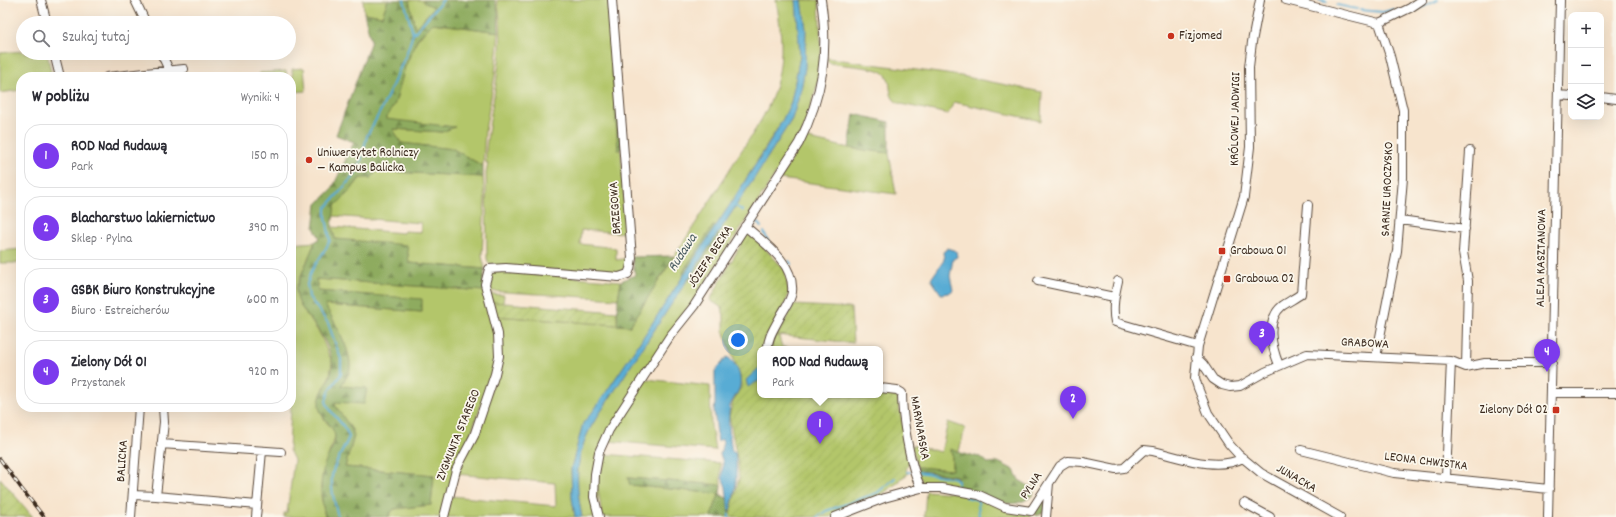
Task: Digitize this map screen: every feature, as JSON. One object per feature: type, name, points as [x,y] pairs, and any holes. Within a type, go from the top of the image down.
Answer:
[{"type":"street","points":[[41,0],[45,16]]},
{"type":"street","points":[[135,0],[143,16]]},
{"type":"street","name":"BRZEGOWA","points":[[489,270],[506,268],[619,277],[628,274],[632,258],[612,0]]},
{"type":"street","name":"JÓZEFA BECKA","points":[[599,517],[595,505],[594,483],[596,466],[603,443],[670,336],[694,306],[799,143],[811,118],[819,91],[824,64],[825,43],[821,0]]},
{"type":"street","name":"KRÓLOWEJ JADWIGI","points":[[1243,458],[1229,444],[1208,413],[1196,381],[1196,357],[1198,346],[1244,197],[1250,147],[1249,67],[1260,0]]},
{"type":"street","points":[[1286,0],[1379,23],[1410,8],[1422,0]]},
{"type":"street","name":"ALEJA KASZTANOWA","points":[[1548,517],[1560,0]]},
{"type":"street","name":"SARNIE UROCZYSKO","points":[[1376,357],[1397,251],[1403,178],[1402,110],[1390,56],[1379,23]]},
{"type":"street","points":[[56,60],[59,72]]},
{"type":"street","points":[[164,60],[169,70]]},
{"type":"street","points":[[151,72],[184,69]]},
{"type":"street","points":[[1558,95],[1568,96]]},
{"type":"street","points":[[1604,97],[1616,99]]},
{"type":"street","points":[[1470,151],[1463,252],[1468,281],[1466,367],[1485,362],[1552,363]]},
{"type":"street","points":[[1279,365],[1271,333],[1274,319],[1281,307],[1301,294],[1308,205]]},
{"type":"street","points":[[1400,220],[1465,229]]},
{"type":"street","points":[[745,226],[779,257],[787,267],[790,279],[792,291],[790,298],[772,332],[768,346]]},
{"type":"street","name":"ZYGMUNTA STAREGO","points":[[444,517],[456,470],[474,436],[498,362],[498,334],[485,284],[489,270]]},
{"type":"street","points":[[1038,281],[1114,297]]},
{"type":"street","points":[[1118,281],[1114,297],[1113,314],[1115,322],[1198,346]]},
{"type":"street","name":"GRABOWA","points":[[1196,357],[1203,364],[1213,379],[1222,385],[1230,387],[1241,385],[1279,365],[1311,354],[1451,362],[1466,367]]},
{"type":"street","points":[[1446,477],[1451,362]]},
{"type":"street","name":"MARYNARSKA","points":[[883,388],[897,390],[902,393],[902,411],[912,459],[916,478],[922,488]]},
{"type":"street","points":[[1552,393],[1616,393]]},
{"type":"street","name":"BALICKA","points":[[131,517],[139,412]]},
{"type":"street","points":[[156,496],[164,422],[163,412]]},
{"type":"street","points":[[161,444],[281,452]]},
{"type":"street","name":"PYLNA","points":[[835,517],[884,498],[922,488],[941,488],[979,495],[1005,507],[1032,514],[1049,482],[1060,466],[1068,461],[1083,462],[1116,469],[1124,468],[1144,450],[1215,464],[1243,458]]},
{"type":"street","name":"LEONA CHWISTKA","points":[[1301,450],[1394,473],[1446,477],[1549,489]]},
{"type":"street","points":[[256,517],[262,451]]},
{"type":"street","name":"JUNACKA","points":[[1243,458],[1261,473],[1340,517]]},
{"type":"street","points":[[1046,517],[1049,482]]},
{"type":"street","points":[[133,495],[257,505]]},
{"type":"street","points":[[1244,503],[1270,517]]},
{"type":"green space","points":[[363,0],[388,0],[382,16],[364,13]]},
{"type":"green space","points":[[388,0],[409,0],[415,28],[434,7],[423,2],[424,0],[495,0],[498,11],[499,32],[433,23],[417,39],[405,67],[395,103],[386,119],[455,127],[442,132],[393,129],[401,143],[453,149],[483,166],[483,177],[377,171],[371,178],[360,178],[335,206],[332,227],[335,239],[407,245],[409,263],[485,269],[483,281],[485,291],[316,279],[318,291],[422,299],[422,312],[325,305],[338,328],[349,356],[349,372],[341,386],[367,388],[364,404],[335,402],[335,405],[352,430],[354,436],[345,467],[434,475],[431,505],[394,509],[388,517],[325,517],[321,484],[325,463],[333,447],[335,437],[332,429],[323,417],[319,407],[319,402],[322,392],[332,372],[332,361],[323,338],[300,304],[296,294],[296,288],[315,242],[320,238],[314,228],[317,204],[332,189],[354,142],[336,135],[371,41],[364,13],[382,16]]},
{"type":"green space","points":[[409,0],[424,0],[423,2],[435,7],[415,28]]},
{"type":"green space","points":[[497,0],[612,0],[626,233],[581,230],[580,244],[616,248],[616,260],[629,258],[628,268],[622,274],[493,266],[489,264],[487,259],[486,173],[488,163],[486,163],[486,152],[499,60],[501,30]]},
{"type":"green space","points":[[776,0],[796,0],[800,56],[791,102],[782,121],[731,203],[634,351],[594,410],[583,423],[571,469],[572,498],[575,517],[446,517],[451,496],[556,506],[555,483],[456,474],[498,372],[495,316],[630,326],[766,111],[774,91],[779,71],[781,51]]},
{"type":"green space","points":[[802,0],[819,0],[822,70],[802,133],[599,449],[597,517],[582,517],[578,493],[578,470],[586,436],[792,119],[801,90],[805,68],[806,29]]},
{"type":"green space","points":[[433,23],[499,32],[495,75],[485,131],[483,166],[453,149],[401,143],[393,129],[442,132],[386,119],[395,103],[405,67],[417,40]]},
{"type":"green space","points":[[16,52],[16,60],[48,60],[51,72],[16,72],[16,91],[0,93],[0,53]]},
{"type":"green space","points":[[827,58],[961,76],[1042,92],[1041,121],[954,102],[948,114],[901,104],[893,98],[889,81],[884,73],[874,69],[829,63]]},
{"type":"green space","points":[[612,67],[616,67],[622,149],[618,150]]},
{"type":"green space","points":[[304,68],[306,91],[296,92],[296,72],[292,72],[292,69]]},
{"type":"green space","points":[[854,114],[889,122],[889,153],[849,148]]},
{"type":"green space","points":[[804,138],[849,148],[889,153],[896,194],[780,179]]},
{"type":"green space","points":[[377,171],[483,177],[485,199],[482,256],[485,269],[408,263],[408,253],[353,241],[335,239],[332,227],[403,233],[404,231],[421,232],[421,223],[333,216],[335,206],[361,177]]},
{"type":"green space","points":[[713,226],[715,226],[719,236],[690,280],[687,280],[683,273],[685,268]]},
{"type":"green space","points":[[747,233],[759,242],[785,270],[789,294],[768,346],[757,346],[757,398],[883,398],[883,391],[896,392],[910,460],[906,470],[908,474],[877,498],[850,506],[830,517],[729,517],[739,479],[738,463],[729,416],[733,402],[741,386],[740,376],[724,333],[724,316],[722,308],[710,300]]},
{"type":"green space","points":[[315,242],[296,288],[296,244]]},
{"type":"green space","points":[[16,249],[16,263],[0,263],[0,251]]},
{"type":"green space","points":[[674,256],[630,326],[617,325],[618,299],[621,281],[635,275],[632,257]]},
{"type":"green space","points":[[495,270],[621,281],[618,299],[489,291],[487,284],[491,272]]},
{"type":"green space","points":[[316,279],[485,291],[493,327],[495,364],[442,517],[388,517],[393,509],[431,505],[434,475],[345,467],[354,436],[352,430],[335,405],[335,402],[367,389],[341,386],[349,373],[349,357],[338,328],[325,305],[422,312],[421,300],[318,291]]},
{"type":"green space","points":[[296,288],[300,305],[320,334],[332,362],[330,375],[321,394],[320,409],[324,419],[334,431],[335,438],[329,453],[321,484],[321,496],[325,517],[284,517],[284,513],[287,513],[294,460],[289,450],[291,412],[296,412]]},
{"type":"green space","points":[[490,294],[504,295],[503,303],[492,302]]},
{"type":"green space","points":[[492,302],[617,312],[617,325],[495,316]]},
{"type":"green space","points":[[794,305],[851,308],[853,343],[777,335]]},
{"type":"green space","points":[[773,335],[779,336],[782,346],[771,346]]},
{"type":"green space","points":[[646,379],[710,386],[711,426],[715,450],[607,441]]},
{"type":"green space","points":[[948,422],[965,428],[958,455],[952,453],[952,470],[917,467],[911,445],[941,452]]},
{"type":"green space","points":[[950,449],[967,455],[981,457],[988,463],[998,462],[1014,470],[1019,480],[1029,486],[1035,487],[1033,495],[1023,501],[1005,503],[968,489],[958,487],[957,476],[917,470],[917,467],[952,470],[952,453],[950,452]]},
{"type":"green space","points":[[602,454],[720,463],[721,485],[628,478],[630,485],[720,494],[711,517],[602,517],[598,476]]},
{"type":"green space","points":[[917,470],[957,477],[958,487],[926,486],[923,484]]},
{"type":"green space","points":[[0,478],[33,517],[0,516]]},
{"type":"green space","points":[[628,478],[721,485],[720,494],[726,498],[735,498],[729,517],[711,517],[719,494],[630,485]]},
{"type":"green space","points":[[926,491],[959,493],[1026,512],[1032,517],[924,517]]},
{"type":"green space","points":[[1045,494],[1045,511],[1037,516],[1033,511]]},
{"type":"water","points":[[796,0],[802,0],[806,29],[805,68],[801,90],[792,119],[586,436],[578,470],[578,493],[582,517],[575,517],[572,498],[571,469],[583,423],[594,410],[634,351],[731,203],[770,142],[791,102],[800,56]]},
{"type":"water","points":[[948,248],[956,251],[957,257],[953,259],[950,276],[953,290],[949,293],[941,294],[931,279],[944,260],[943,252]]},
{"type":"water","points":[[727,357],[734,363],[740,376],[739,389],[729,411],[730,441],[732,452],[735,452],[736,475],[735,491],[729,514],[726,487],[722,477],[723,462],[720,454],[723,442],[721,439],[718,442],[714,411],[715,371]]},
{"type":"water","points":[[757,370],[757,382],[748,387],[746,380]]},
{"type":"waterway","points":[[338,517],[333,494],[332,476],[349,437],[326,401],[329,391],[341,374],[341,359],[328,323],[309,297],[307,284],[312,270],[330,240],[326,208],[355,174],[360,164],[367,136],[382,108],[406,55],[413,34],[404,0]]},
{"type":"waterway","points":[[413,34],[443,0]]},
{"type":"waterway","points":[[1319,0],[1327,2]]},
{"type":"waterway","points":[[1410,13],[1438,0]]},
{"type":"waterway","points":[[1337,5],[1357,9]]},
{"type":"waterway","points":[[1360,10],[1383,12],[1394,9]]},
{"type":"waterway","points":[[734,205],[743,211]]},
{"type":"waterway","points":[[754,219],[761,227]]},
{"type":"waterway","points":[[764,232],[768,241]]},
{"type":"waterway","points":[[787,313],[792,304]]},
{"type":"waterway","points":[[781,324],[784,318]]},
{"type":"waterway","points":[[918,472],[955,478],[958,481],[957,488]]},
{"type":"waterway","points":[[817,517],[826,511],[877,493],[895,478]]},
{"type":"waterway","points":[[966,497],[978,500],[979,517]]},
{"type":"railway","points":[[0,459],[44,517]]},
{"type":"place","name":"Fizjomed","points":[[1171,36]]},
{"type":"place","name":"Uniwersytet Rolniczy — Kampus Balicka","points":[[309,160]]},
{"type":"place","name":"Grabowa 01","points":[[1222,251]]},
{"type":"place","name":"Grabowa 02","points":[[1227,279]]},
{"type":"place","name":"GSBK Biuro Konstrukcyjne","points":[[1262,354]]},
{"type":"place","name":"Zielony Dół 01","points":[[1547,372]]},
{"type":"place","name":"Zielony Dół 02","points":[[1556,410]]},
{"type":"place","name":"Blacharstwo lakiernictwo","points":[[1073,419]]},
{"type":"place","name":"ROD Nad Rudawą","points":[[820,444]]},
{"type":"water label","name":"Rudawa","points":[[683,253]]}]
